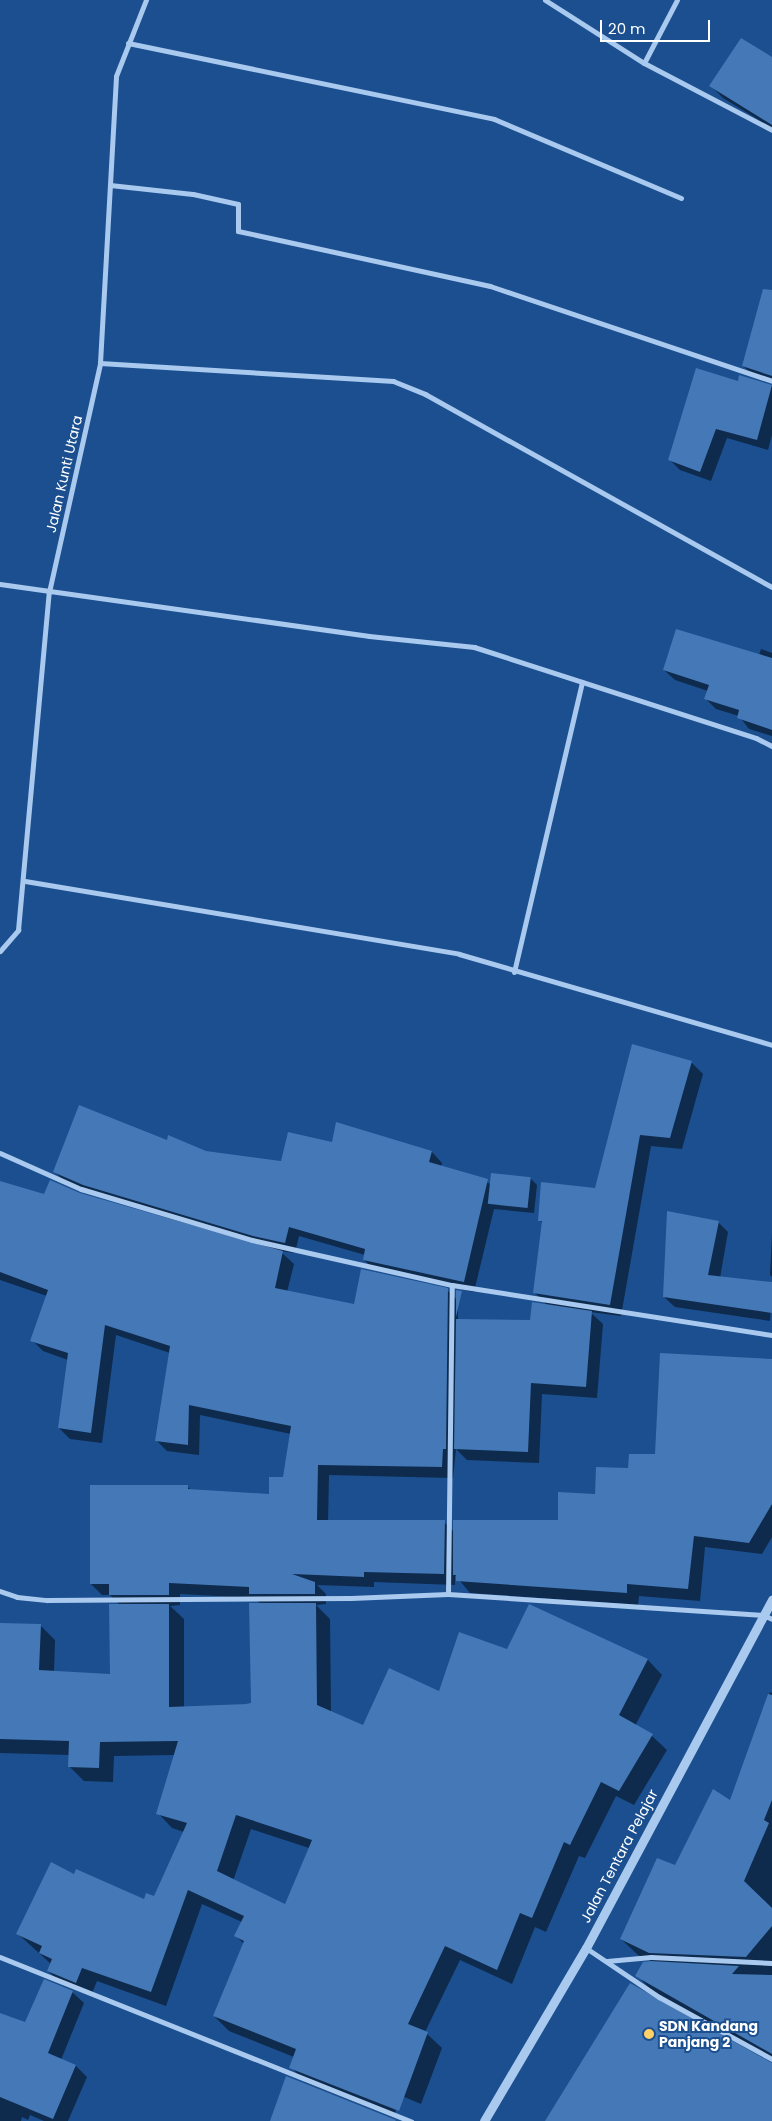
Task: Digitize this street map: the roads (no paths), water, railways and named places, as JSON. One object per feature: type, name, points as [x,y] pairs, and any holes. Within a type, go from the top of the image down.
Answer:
[{"type":"street","points":[[545,0],[644,63],[772,130]]},
{"type":"street","points":[[644,63],[677,0]]},
{"type":"street","name":"Jalan Kunti Utara","points":[[0,951],[18,930],[25,881],[49,592],[100,363],[113,96],[116,76],[144,1]]},
{"type":"street","points":[[128,43],[494,119],[681,198]]},
{"type":"street","points":[[110,185],[193,194],[238,204],[238,231],[490,286],[772,382]]},
{"type":"street","points":[[100,363],[392,381],[425,394],[772,587]]},
{"type":"street","points":[[0,584],[369,636],[474,647],[772,746]]},
{"type":"street","points":[[514,972],[582,682]]},
{"type":"street","points":[[25,881],[459,954],[514,972],[772,1045]]},
{"type":"street","points":[[0,1153],[81,1189],[252,1240],[452,1285],[772,1335]]},
{"type":"street","points":[[448,1594],[452,1285]]},
{"type":"street","points":[[0,1591],[47,1600],[351,1598],[448,1594],[768,1617]]},
{"type":"street","name":"Jalan Tentara Pelajar","points":[[484,2121],[586,1948],[768,1617],[772,1600]]},
{"type":"street","points":[[586,1948],[659,1996],[772,2060]]},
{"type":"street","points":[[0,1957],[411,2121]]},
{"type":"street","points":[[606,1961],[651,1957],[772,1963]]},
{"type":"place","name":"SDN Kandang Panjang 2","points":[[649,2034]]}]
